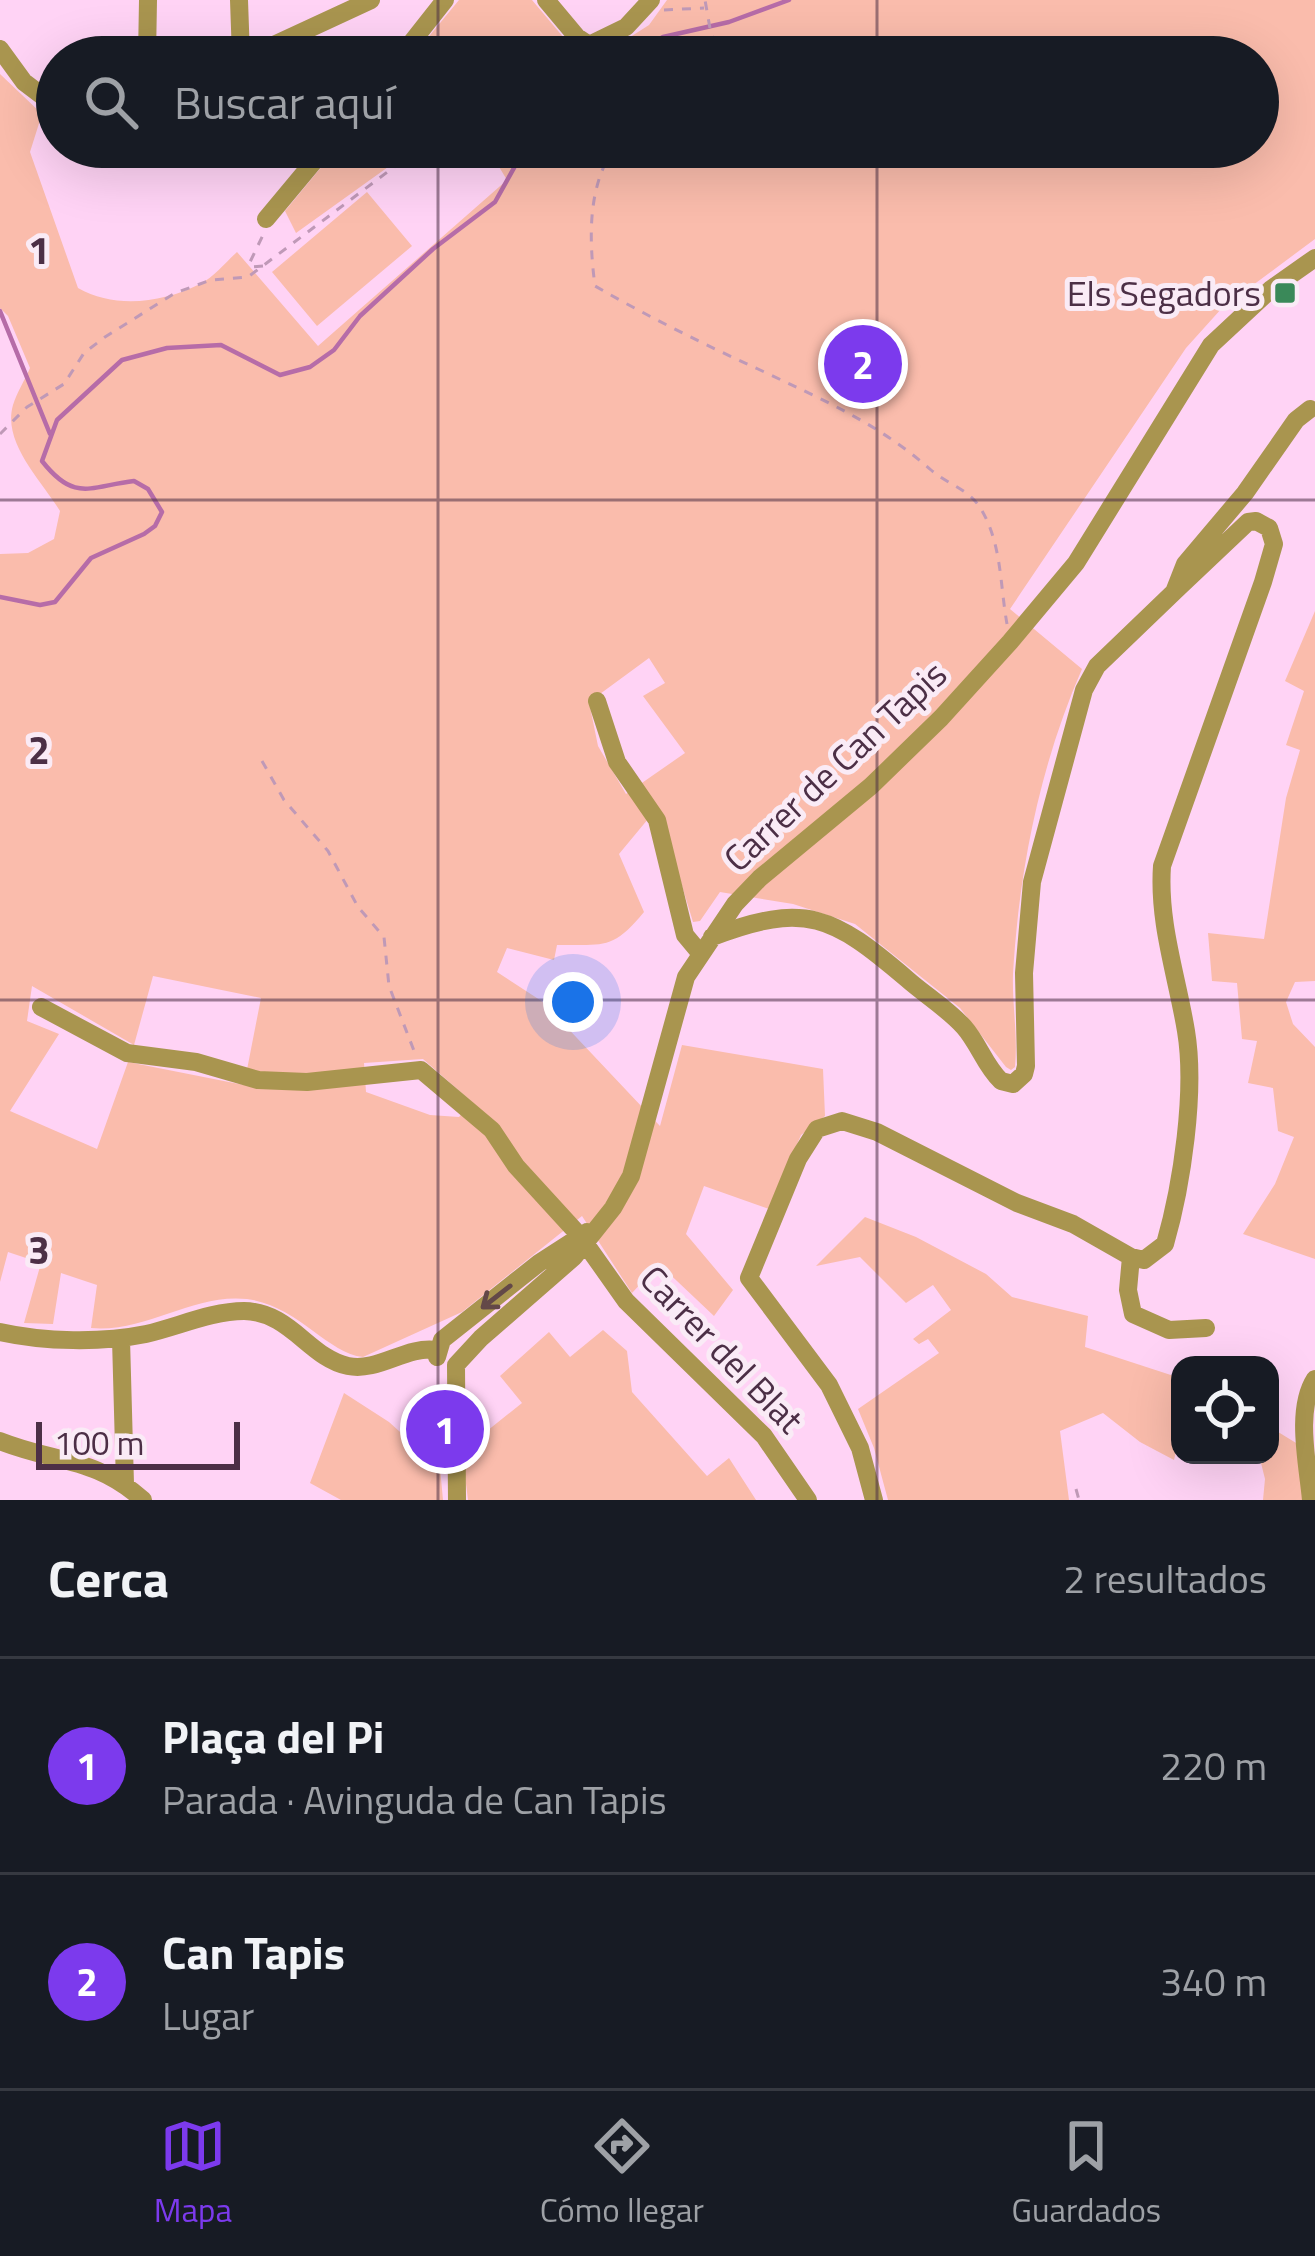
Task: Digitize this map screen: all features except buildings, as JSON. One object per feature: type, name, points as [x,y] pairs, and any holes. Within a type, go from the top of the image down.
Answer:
[{"type":"street","points":[[147,36],[148,0]]},
{"type":"street","points":[[238,0],[242,36]]},
{"type":"street","points":[[291,36],[371,0]]},
{"type":"street","points":[[417,36],[446,0]]},
{"type":"street","points":[[546,0],[576,36]]},
{"type":"street","points":[[613,36],[634,21],[651,0]]},
{"type":"street","points":[[0,49],[36,91]]},
{"type":"street","points":[[266,219],[308,168]]},
{"type":"street","name":"Carrer de Can Tapis","points":[[461,1361],[614,1208],[631,1176],[673,1014],[686,977],[705,945],[760,878],[871,786],[1010,643],[1076,563],[1211,346],[1271,289],[1315,259]]},
{"type":"street","points":[[1174,592],[1185,564],[1245,493],[1296,420],[1310,409]]},
{"type":"street","points":[[597,701],[617,762],[656,820],[686,935],[705,945],[770,917],[807,917],[836,926],[959,1022],[1001,1081],[1013,1084],[1026,1066],[1024,973],[1032,883],[1071,728],[1096,666],[1248,522],[1269,528],[1274,544],[1263,583],[1162,866],[1160,891],[1167,941],[1187,1035],[1187,1124],[1165,1244],[1144,1260],[1131,1257],[877,1132],[842,1121],[817,1129],[798,1159],[749,1278],[829,1385],[860,1448],[874,1500]]},
{"type":"street","points":[[41,1007],[127,1053],[196,1062],[258,1080],[307,1082],[422,1070]]},
{"type":"street","name":"Carrer del Blat","points":[[422,1070],[492,1130],[515,1166],[583,1240],[640,1316],[764,1436],[808,1500]]},
{"type":"street","points":[[0,1332],[109,1341],[239,1311],[263,1313],[346,1366],[370,1365],[441,1343],[539,1263],[583,1240]]},
{"type":"street","points":[[1131,1257],[1128,1290],[1133,1314],[1168,1330],[1206,1328]]},
{"type":"street","points":[[121,1339],[125,1484]]},
{"type":"street","points":[[441,1343],[441,1363],[461,1361]]},
{"type":"street","points":[[457,1500],[453,1376],[461,1361]]},
{"type":"street","points":[[1311,1500],[1306,1407],[1315,1379]]},
{"type":"street","points":[[0,1441],[98,1468],[143,1500]]},
{"type":"path","points":[[705,0],[714,36]]},
{"type":"path","points":[[634,21],[673,7],[704,8]]},
{"type":"path","points":[[0,434],[27,406],[64,384],[84,353],[138,316],[175,293],[212,280],[248,277],[393,168]]},
{"type":"path","points":[[603,168],[591,254],[595,286],[731,357],[842,406],[956,484],[980,508],[992,539],[1002,570],[1010,643]]},
{"type":"path","points":[[265,266],[251,268],[250,262],[266,219]]},
{"type":"path","points":[[262,761],[284,800],[328,850],[358,907],[384,937],[389,986],[422,1070]]},
{"type":"path","points":[[1076,1489],[1079,1500]]},
{"type":"shaded area","points":[[459,0],[532,0],[562,36],[429,36]]},
{"type":"shaded area","points":[[667,0],[1315,0],[1315,239],[1222,308],[1186,348],[1010,609],[1082,669],[1054,743],[1026,857],[1013,974],[1015,1067],[1006,1067],[960,1008],[855,924],[793,904],[720,892],[700,921],[693,922],[658,807],[619,854],[644,912],[633,925],[606,943],[557,945],[554,960],[507,948],[497,972],[543,1002],[660,1126],[682,1045],[823,1069],[825,1116],[801,1135],[769,1209],[704,1186],[686,1234],[733,1290],[714,1316],[659,1264],[632,1293],[582,1216],[462,1312],[363,1357],[337,1347],[281,1310],[247,1299],[208,1302],[131,1325],[91,1328],[97,1285],[61,1273],[53,1324],[24,1323],[41,1263],[8,1252],[0,1282],[0,554],[28,553],[54,539],[60,511],[18,447],[11,419],[30,368],[0,308],[0,74],[36,108],[30,152],[78,288],[123,301],[170,296],[200,284],[237,252],[318,346],[507,180],[500,168],[1279,168],[1279,36],[632,36],[649,25]],"holes":[[[649,658],[665,683],[643,696],[685,753],[626,794],[598,746],[589,702]],[[153,976],[261,998],[244,1085],[128,1062],[97,1149],[10,1111],[59,1034],[27,1021],[32,986],[134,1045]],[[423,1059],[472,1102],[459,1117],[430,1115],[366,1092],[364,1063]]]},
{"type":"shaded area","points":[[321,168],[387,168],[296,233],[285,211]]},
{"type":"shaded area","points":[[367,192],[412,246],[317,326],[272,272]]},
{"type":"shaded area","points":[[1315,611],[1315,981],[1295,982],[1286,1002],[1293,1024],[1315,1047],[1315,1259],[1243,1234],[1275,1184],[1294,1137],[1278,1131],[1273,1088],[1248,1083],[1257,1041],[1242,1039],[1237,983],[1212,981],[1208,933],[1264,939],[1286,798],[1300,750],[1286,745],[1304,691],[1285,681]]},
{"type":"shaded area","points":[[865,1217],[916,1237],[986,1274],[1012,1297],[1088,1316],[1085,1347],[1171,1375],[1171,1458],[1103,1413],[1060,1431],[1069,1500],[888,1500],[858,1409],[939,1353],[928,1339],[919,1344],[913,1339],[951,1310],[933,1285],[906,1303],[860,1257],[816,1266]]},
{"type":"shaded area","points":[[603,1330],[627,1351],[632,1392],[707,1476],[729,1458],[756,1500],[468,1500],[462,1451],[522,1403],[500,1376],[549,1332],[570,1357]]},
{"type":"shaded area","points":[[344,1393],[389,1422],[440,1468],[443,1500],[341,1500],[310,1483]]},
{"type":"shaded area","points":[[1279,1433],[1301,1446],[1304,1500],[1263,1500],[1261,1464],[1279,1464]]},
{"type":"waterway","points":[[667,36],[729,22],[789,0]]},
{"type":"waterway","points":[[0,597],[40,605],[55,602],[91,558],[155,526],[162,512],[148,489],[134,481],[74,487],[42,461],[57,420],[122,360],[167,348],[221,345],[280,375],[310,367],[334,350],[360,316],[433,249],[495,202],[514,168]]},
{"type":"waterway","points":[[0,311],[50,434]]},
{"type":"place","name":"Els Segadors","points":[[1285,293]]},
{"type":"place","name":"Can Tapis","points":[[863,364]]},
{"type":"place","name":"Plaça del Pi","points":[[445,1429]]}]
